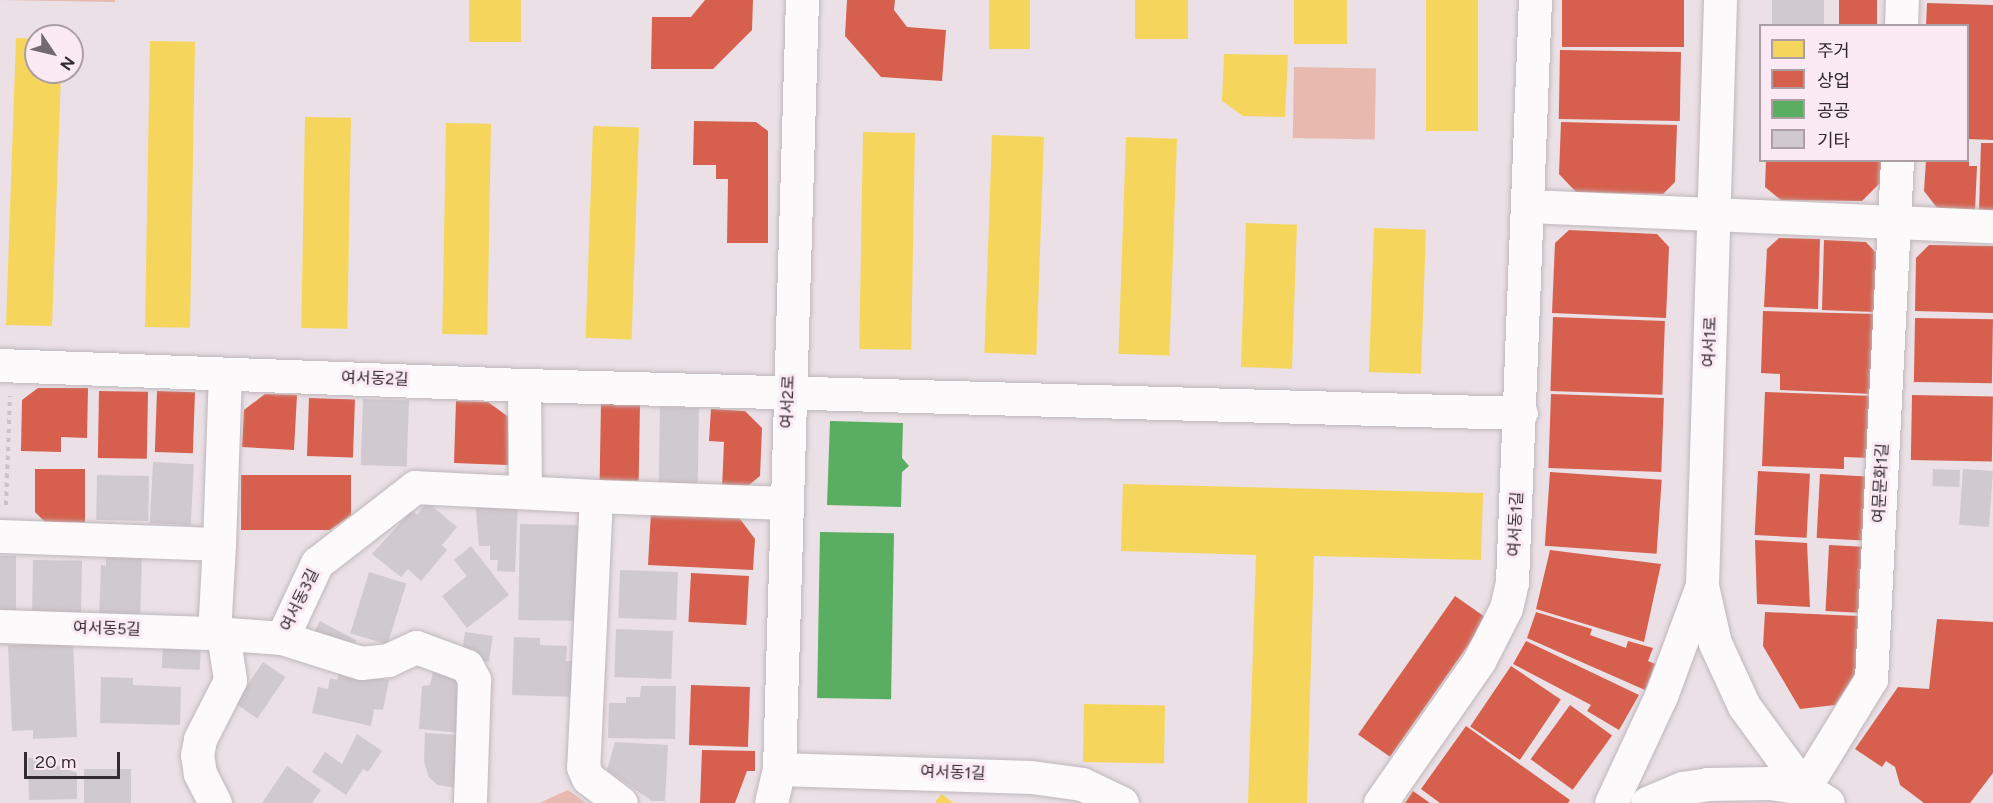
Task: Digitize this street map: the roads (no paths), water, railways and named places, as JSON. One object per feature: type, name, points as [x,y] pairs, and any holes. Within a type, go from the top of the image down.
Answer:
[{"type":"street","name":"여서2로","points":[[771,803],[779,769],[784,503],[802,0]]},
{"type":"street","name":"여서동1길","points":[[1380,803],[1479,661],[1506,608],[1516,549],[1535,0]]},
{"type":"street","name":"여서1로","points":[[1720,0],[1702,586],[1715,643],[1731,680],[1758,729],[1816,795]]},
{"type":"street","points":[[1901,24],[1902,0]]},
{"type":"street","name":"여문문화1길","points":[[1816,795],[1871,679],[1897,162]]},
{"type":"street","points":[[1528,206],[1993,226]]},
{"type":"street","name":"여서동2길","points":[[5,365],[524,384],[1521,413]]},
{"type":"street","points":[[215,803],[200,773],[197,755],[200,739],[230,681],[219,633],[219,544],[225,374]]},
{"type":"street","points":[[524,384],[525,491]]},
{"type":"street","name":"여서동3길","points":[[219,633],[282,638],[317,563],[404,492],[428,487],[784,503]]},
{"type":"street","points":[[596,496],[583,767],[593,782],[621,803]]},
{"type":"street","points":[[2,536],[219,544]]},
{"type":"street","points":[[1611,803],[1662,696],[1702,586]]},
{"type":"street","name":"여서동5길","points":[[0,626],[219,633]]},
{"type":"street","points":[[282,638],[361,663],[388,660],[416,647],[467,666],[474,680],[470,803]]},
{"type":"street","name":"여서동1길","points":[[779,769],[1031,777],[1082,784],[1122,803]]},
{"type":"street","points":[[1647,803],[1683,788],[1707,784],[1769,783],[1816,795]]}]
